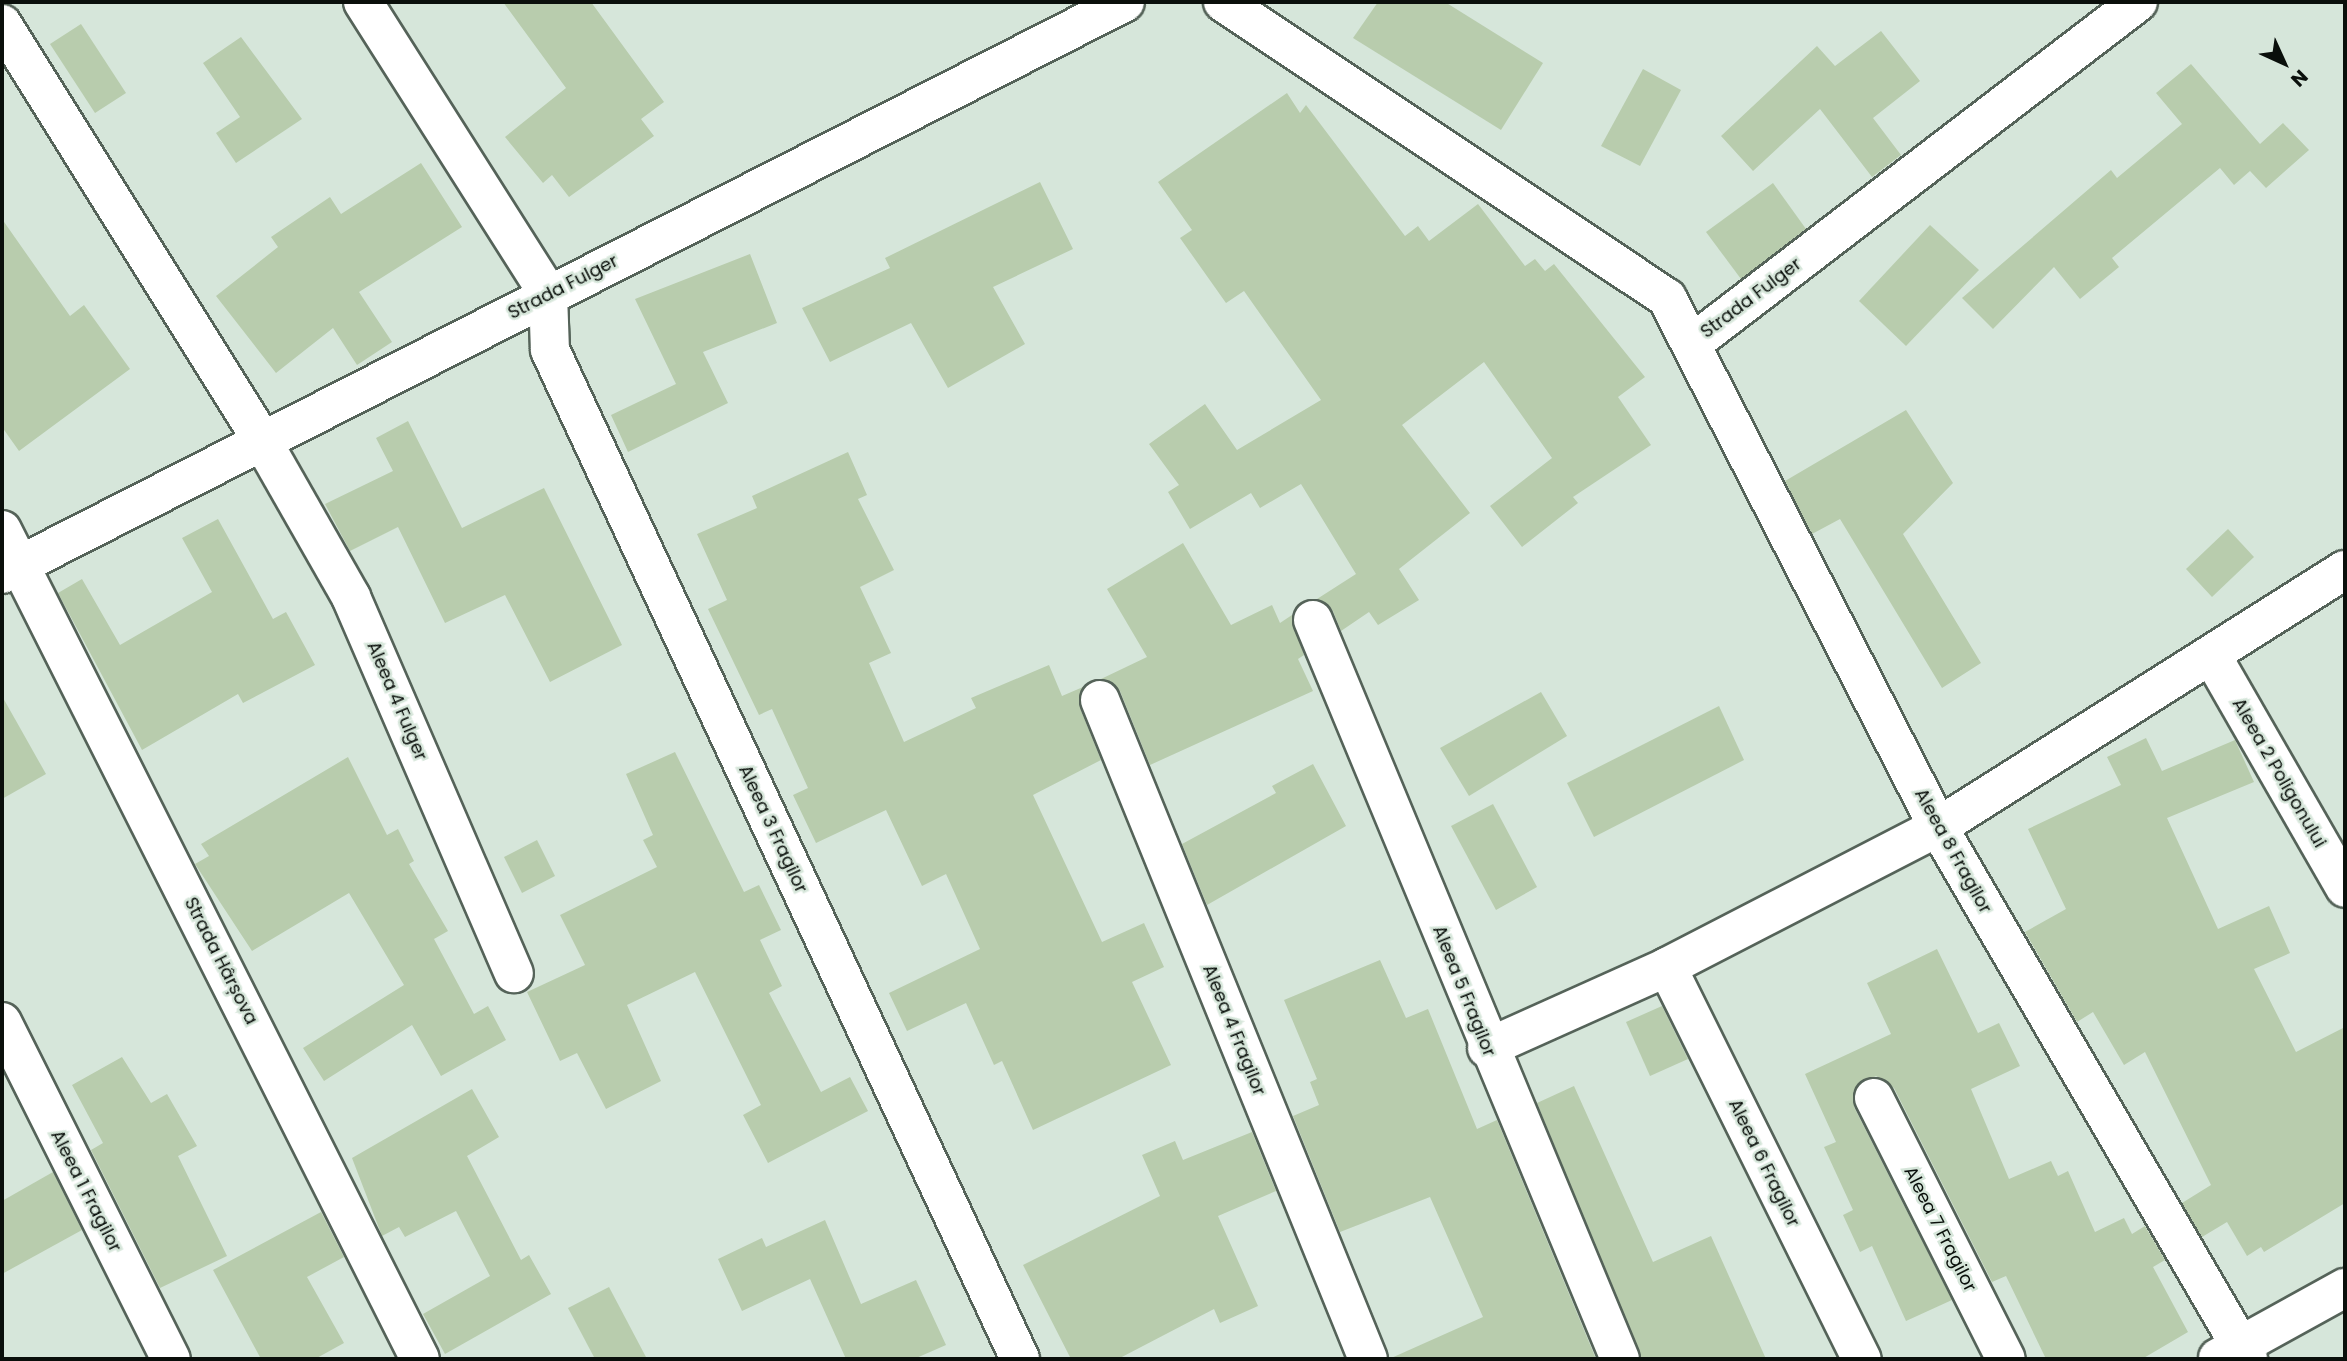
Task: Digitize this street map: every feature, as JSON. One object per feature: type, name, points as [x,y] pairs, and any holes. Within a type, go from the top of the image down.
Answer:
[{"type":"street","points":[[363,2],[548,294]]},
{"type":"street","name":"Strada Fulger","points":[[12,568],[261,439],[1125,2]]},
{"type":"street","name":"Strada Fulger","points":[[1223,2],[1667,298],[1694,342],[2138,2]]},
{"type":"street","name":"Aleea 4 Fulger","points":[[2,24],[261,439],[351,597],[514,973]]},
{"type":"street","name":"Aleea 3 Fragilor","points":[[548,294],[550,350],[1020,1359]]},
{"type":"street","name":"Aleea 8 Fragilor","points":[[1694,342],[1938,827],[2234,1355]]},
{"type":"street","name":"Strada Hârșova","points":[[2,530],[12,568],[420,1359]]},
{"type":"street","points":[[1487,1048],[1667,967],[1938,827],[2213,658],[2345,570]]},
{"type":"street","name":"Aleea 5 Fragilor","points":[[1312,621],[1487,1048],[1620,1359]]},
{"type":"street","name":"Aleea 2 Poligonului","points":[[2213,658],[2345,888]]},
{"type":"street","name":"Aleea 4 Fragilor","points":[[1100,700],[1368,1359]]},
{"type":"street","name":"Aleea 6 Fragilor","points":[[1667,967],[1862,1359]]},
{"type":"street","name":"Aleea 1 Fragilor","points":[[2,1022],[171,1359]]},
{"type":"street","name":"Aleea 7 Fragilor","points":[[1874,1098],[2006,1359]]},
{"type":"street","points":[[2234,1355],[2345,1288]]},
{"type":"building","points":[[503,2],[591,2],[664,102],[641,119],[654,136],[569,197],[552,175],[543,183],[505,137],[566,88]]},
{"type":"building","points":[[1378,2],[1445,2],[1543,63],[1501,130],[1353,38]]},
{"type":"building","points":[[81,24],[126,93],[95,113],[50,44]]},
{"type":"building","points":[[1881,31],[1920,81],[1873,118],[1901,155],[1872,177],[1820,109],[1753,171],[1721,136],[1817,46],[1835,66]]},
{"type":"building","points":[[241,37],[302,119],[236,163],[216,133],[240,117],[203,63]]},
{"type":"building","points":[[2191,64],[2260,144],[2283,123],[2309,150],[2266,188],[2250,171],[2234,185],[2220,168],[2112,258],[2119,267],[2080,299],[2054,267],[1993,329],[1962,298],[2111,170],[2117,178],[2182,124],[2156,93]]},
{"type":"building","points":[[1643,69],[1681,90],[1640,166],[1601,146]]},
{"type":"building","points":[[1287,93],[1300,113],[1306,105],[1405,236],[1418,226],[1429,241],[1478,204],[1525,266],[1535,259],[1545,271],[1554,264],[1645,377],[1618,397],[1651,445],[1573,497],[1578,503],[1522,547],[1490,506],[1552,458],[1484,362],[1402,425],[1470,513],[1399,569],[1419,600],[1378,625],[1369,612],[1341,631],[1333,611],[1317,599],[1356,574],[1301,484],[1260,508],[1251,493],[1190,529],[1168,492],[1179,485],[1149,444],[1205,404],[1237,450],[1321,400],[1244,291],[1226,303],[1180,238],[1192,230],[1158,182]]},
{"type":"building","points":[[421,163],[462,227],[359,292],[392,342],[357,365],[333,328],[276,373],[216,296],[278,247],[271,237],[330,197],[341,214]]},
{"type":"building","points":[[1040,182],[1073,249],[993,287],[1025,344],[948,388],[911,323],[830,362],[802,308],[890,268],[885,258]]},
{"type":"building","points":[[1773,183],[1806,229],[1741,279],[1706,232]]},
{"type":"building","points":[[2,219],[70,316],[84,305],[130,369],[19,451],[2,427]]},
{"type":"building","points":[[1930,225],[1979,270],[1906,346],[1859,301]]},
{"type":"building","points":[[750,254],[777,323],[703,352],[728,403],[628,452],[611,415],[676,384],[635,299]]},
{"type":"building","points":[[1906,410],[1953,483],[1903,534],[1981,663],[1942,688],[1840,519],[1812,534],[1785,481]]},
{"type":"building","points":[[408,421],[462,528],[544,488],[622,645],[550,682],[505,595],[445,623],[398,527],[350,551],[325,504],[393,471],[376,438]]},
{"type":"building","points":[[848,452],[867,495],[858,499],[894,570],[860,587],[891,653],[869,663],[904,742],[976,708],[971,698],[1049,665],[1062,696],[1083,687],[1080,708],[1101,760],[1033,795],[1102,942],[1144,923],[1164,967],[1132,982],[1171,1065],[1033,1130],[1002,1061],[994,1065],[966,1003],[907,1031],[889,993],[980,949],[946,874],[922,886],[886,810],[816,843],[793,795],[808,788],[772,709],[759,715],[708,609],[727,600],[697,534],[757,508],[752,496]]},
{"type":"building","points":[[218,519],[273,619],[286,612],[315,665],[243,703],[238,694],[142,750],[58,593],[82,579],[120,645],[212,592],[182,538]]},
{"type":"building","points":[[2228,529],[2254,557],[2212,597],[2186,569]]},
{"type":"building","points":[[1183,543],[1231,625],[1272,605],[1280,623],[1292,615],[1304,655],[1298,659],[1313,691],[1150,765],[1120,691],[1101,679],[1147,657],[1107,589]]},
{"type":"building","points":[[1541,692],[1567,736],[1469,796],[1440,748]]},
{"type":"building","points":[[2,696],[46,774],[2,799]]},
{"type":"building","points":[[1719,706],[1744,760],[1594,837],[1567,783]]},
{"type":"building","points":[[2146,738],[2162,771],[2235,740],[2254,782],[2167,818],[2218,929],[2269,906],[2290,953],[2254,969],[2296,1052],[2345,1027],[2345,1203],[2264,1252],[2261,1247],[2247,1256],[2227,1222],[2202,1237],[2182,1203],[2211,1185],[2145,1052],[2124,1065],[2093,1012],[2077,1022],[2025,932],[2066,909],[2028,829],[2121,785],[2107,757]]},
{"type":"building","points":[[675,752],[744,892],[759,885],[781,930],[760,940],[782,986],[769,993],[821,1092],[850,1077],[868,1111],[768,1163],[743,1115],[761,1105],[695,972],[627,1005],[661,1081],[606,1109],[577,1053],[560,1061],[527,992],[585,965],[560,915],[657,867],[643,840],[653,835],[626,774]]},
{"type":"building","points":[[348,757],[387,835],[398,829],[414,861],[409,864],[448,931],[434,939],[474,1014],[488,1006],[506,1040],[441,1076],[412,1025],[324,1081],[303,1048],[404,985],[349,893],[252,951],[195,864],[209,856],[201,844]]},
{"type":"building","points":[[1313,764],[1346,826],[1207,905],[1182,844],[1276,793],[1272,786]]},
{"type":"building","points":[[1493,804],[1537,887],[1496,910],[1451,826]]},
{"type":"building","points":[[537,840],[555,876],[522,893],[504,857]]},
{"type":"building","points":[[1937,949],[1978,1033],[1999,1023],[2020,1066],[1971,1089],[2009,1179],[2051,1161],[2058,1176],[2068,1171],[2095,1232],[2124,1218],[2132,1234],[2145,1226],[2165,1260],[2153,1267],[2188,1332],[2142,1359],[2046,1359],[2006,1276],[1992,1282],[1894,1088],[1876,1076],[1856,1086],[1854,1107],[1952,1300],[1906,1321],[1872,1246],[1860,1252],[1843,1215],[1853,1210],[1824,1147],[1836,1142],[1805,1074],[1891,1034],[1867,983]]},
{"type":"building","points":[[1380,960],[1406,1018],[1428,1009],[1477,1129],[1497,1120],[1596,1359],[1389,1359],[1483,1317],[1430,1197],[1340,1232],[1293,1116],[1319,1105],[1310,1082],[1317,1079],[1284,1000]]},
{"type":"building","points":[[1662,1006],[1688,1059],[1650,1076],[1626,1022]]},
{"type":"building","points":[[122,1057],[151,1103],[167,1094],[197,1146],[178,1156],[227,1256],[160,1288],[91,1150],[103,1143],[72,1085]]},
{"type":"building","points":[[1574,1086],[1653,1262],[1711,1236],[1766,1359],[1641,1359],[1537,1103]]},
{"type":"building","points":[[472,1089],[499,1137],[467,1156],[521,1260],[529,1255],[551,1294],[445,1354],[423,1314],[490,1276],[456,1211],[405,1237],[399,1227],[382,1236],[352,1158]]},
{"type":"building","points":[[1252,1132],[1276,1191],[1218,1216],[1258,1306],[1220,1323],[1214,1309],[1118,1359],[1071,1359],[1023,1265],[1160,1196],[1142,1155],[1175,1141],[1183,1160]]},
{"type":"building","points":[[53,1172],[82,1230],[2,1274],[2,1201]]},
{"type":"building","points":[[321,1212],[344,1257],[307,1277],[344,1343],[315,1359],[261,1359],[213,1270]]},
{"type":"building","points":[[825,1220],[861,1304],[916,1280],[946,1345],[914,1359],[846,1359],[810,1279],[742,1311],[718,1259],[762,1238],[766,1247]]},
{"type":"building","points":[[609,1287],[647,1359],[595,1359],[568,1308]]}]
